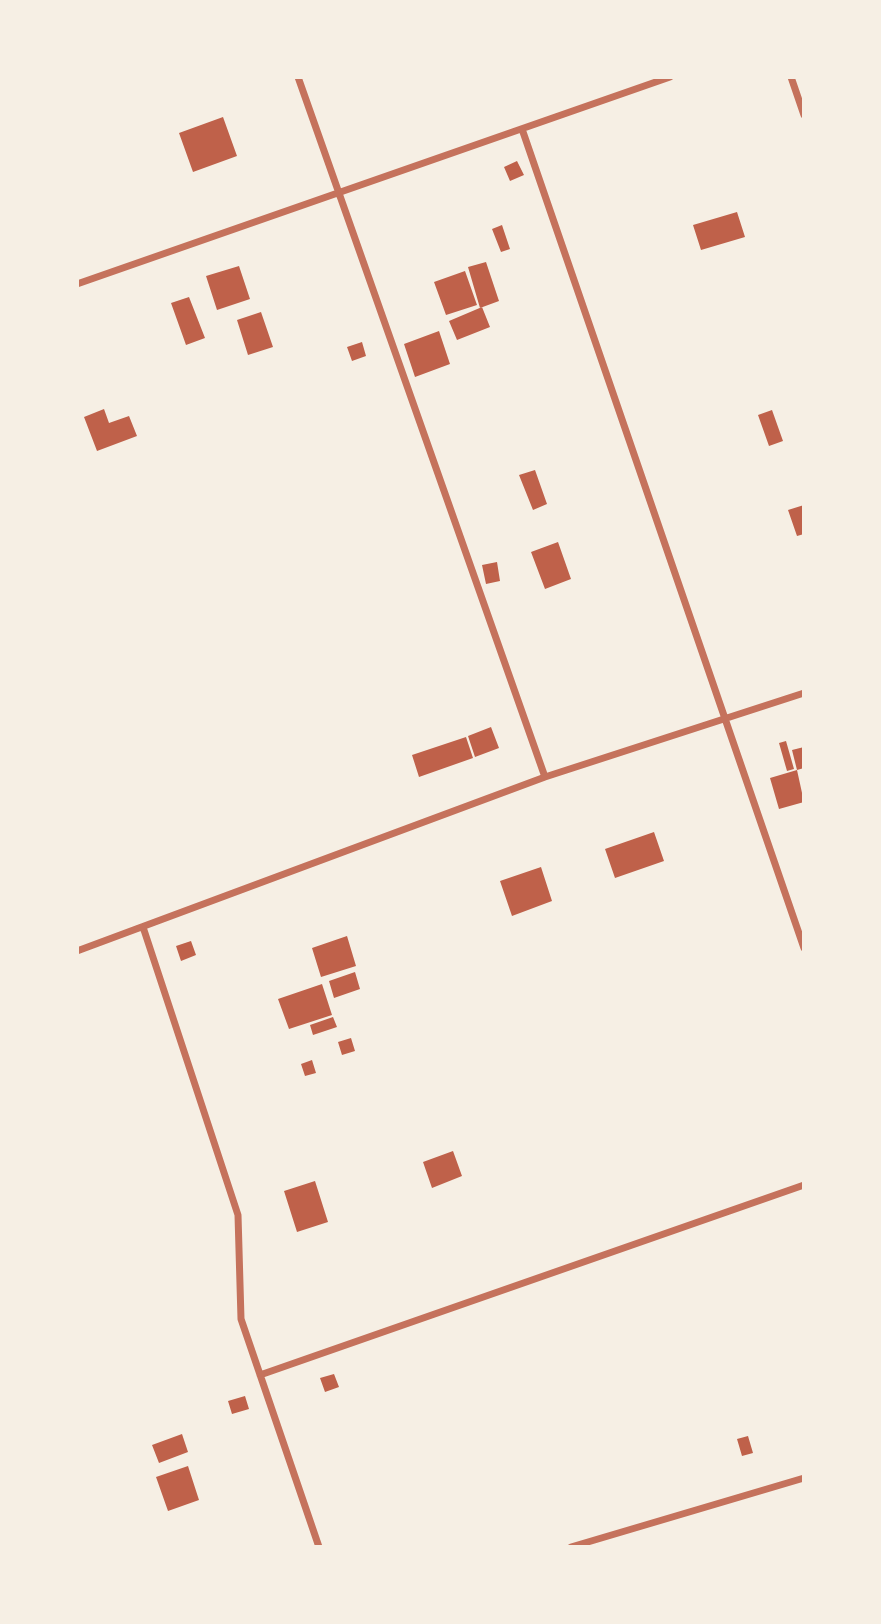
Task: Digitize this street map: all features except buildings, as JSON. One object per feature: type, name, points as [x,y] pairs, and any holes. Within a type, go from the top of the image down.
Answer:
[{"type":"street","points":[[298,77],[545,777]]},
{"type":"street","points":[[77,284],[670,77]]},
{"type":"street","points":[[791,77],[804,115]]},
{"type":"street","points":[[522,130],[804,948]]},
{"type":"street","points":[[77,951],[545,777],[804,693]]},
{"type":"street","points":[[143,927],[238,1215],[241,1319],[319,1547]]},
{"type":"street","points":[[260,1375],[804,1185]]},
{"type":"street","points":[[571,1547],[804,1478]]}]
